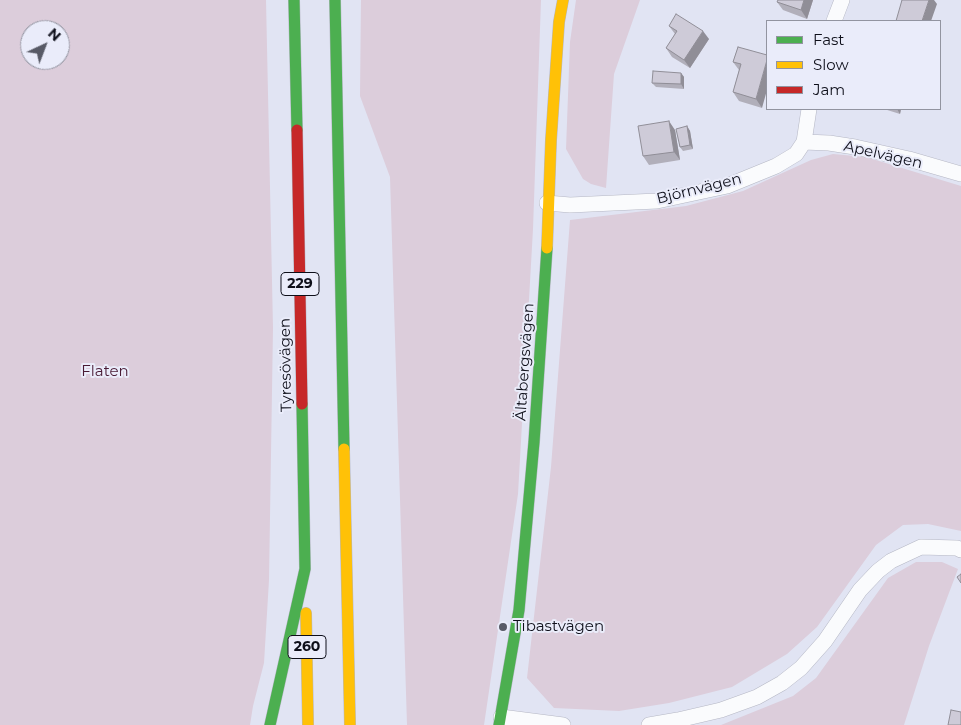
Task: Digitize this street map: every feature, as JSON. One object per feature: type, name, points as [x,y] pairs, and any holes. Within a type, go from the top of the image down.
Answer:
[{"type":"main road","name":"Tyresövägen","points":[[270,725],[305,569],[294,0]]},
{"type":"main road","name":"229","points":[[335,0],[350,725]]},
{"type":"main road","name":"Ältabergsvägen","points":[[500,721],[519,610],[532,462],[545,286],[558,32],[563,0]]},
{"type":"main road","name":"260","points":[[305,569],[308,725]]},
{"type":"street","points":[[834,20],[842,0]]},
{"type":"street","points":[[804,142],[809,110]]},
{"type":"street","name":"Björnvägen","points":[[548,203],[570,205],[657,201],[727,186],[776,166],[796,154],[804,142]]},
{"type":"street","name":"Apelvägen","points":[[804,142],[855,147],[961,174]]},
{"type":"street","points":[[649,725],[721,710],[757,697],[782,683],[801,668],[826,641],[860,590],[878,571],[891,561],[921,547],[957,548],[961,550]]},
{"type":"street","points":[[500,721],[563,725]]},
{"type":"green space","name":"Flaten","points":[[0,0],[266,0],[273,328],[269,580],[264,663],[250,725],[0,725]]},
{"type":"green space","points":[[361,0],[541,0],[533,229],[518,494],[484,725],[407,725],[390,177],[360,96]]},
{"type":"green space","points":[[576,0],[640,0],[614,74],[606,188],[591,184],[583,179],[566,149],[570,42]]},
{"type":"green space","points":[[833,154],[866,157],[961,186],[961,531],[928,524],[903,525],[876,545],[817,627],[787,654],[732,687],[669,703],[619,711],[554,708],[527,678],[551,467],[570,220],[686,206],[743,191],[811,160]]},
{"type":"green space","points":[[916,562],[942,562],[958,569],[929,646],[904,725],[721,725],[793,696],[816,678],[888,578]]},
{"type":"building","points":[[778,0],[804,0],[801,10],[777,2]]},
{"type":"building","points":[[902,0],[929,0],[922,20],[896,20]]},
{"type":"building","points":[[676,14],[703,31],[684,60],[666,48],[677,31],[669,26]]},
{"type":"building","points":[[738,47],[766,55],[766,64],[756,99],[733,92],[741,64],[733,62]]},
{"type":"building","points":[[653,71],[681,73],[681,84],[652,83]]},
{"type":"building","points":[[669,121],[674,152],[643,156],[638,126]]},
{"type":"building","points":[[687,126],[690,145],[680,147],[676,129]]},
{"type":"building","points":[[961,574],[961,583],[957,577]]},
{"type":"building","points":[[951,710],[961,712],[961,725],[948,725]]},
{"type":"traffic: fast","points":[[294,0],[297,130]]},
{"type":"traffic: fast","points":[[335,0],[344,449]]},
{"type":"traffic: fast","points":[[499,725],[519,610],[534,442],[547,248]]},
{"type":"traffic: fast","points":[[270,725],[305,569],[302,404]]},
{"type":"traffic: slow","points":[[547,248],[551,140],[559,22],[563,0]]},
{"type":"traffic: slow","points":[[344,449],[350,725]]},
{"type":"traffic: slow","points":[[306,613],[308,725]]},
{"type":"traffic: jam","points":[[297,130],[302,404]]},
{"type":"place","name":"Tibastvägen","points":[[503,627]]}]
